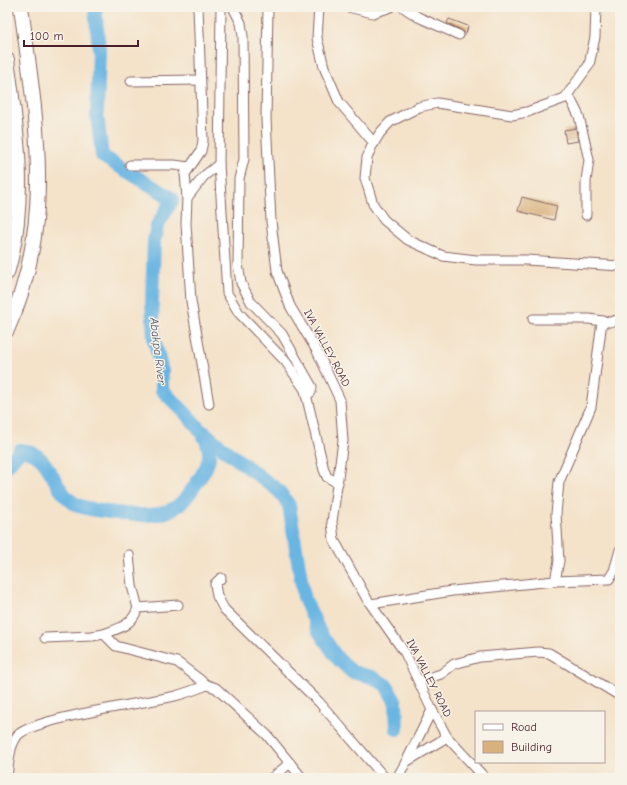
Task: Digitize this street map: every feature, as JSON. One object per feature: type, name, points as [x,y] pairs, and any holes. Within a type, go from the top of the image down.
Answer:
[{"type":"highway","points":[[7,330],[24,286],[32,257],[37,205],[39,155],[21,7]]},
{"type":"highway","points":[[7,60],[18,133],[20,194],[17,227],[7,272]]},
{"type":"street","points":[[198,7],[203,141],[201,151],[185,174],[187,198],[186,224],[191,301],[209,404]]},
{"type":"street","points":[[221,7],[219,164],[227,292],[239,313],[286,362],[305,390],[324,470],[327,477],[338,483]]},
{"type":"street","points":[[233,7],[241,23],[242,36],[244,159],[239,179],[238,264],[241,283],[251,302],[287,342],[312,388],[311,392],[306,396]]},
{"type":"street","name":"IVA VALLEY ROAD","points":[[268,7],[267,161],[271,220],[277,271],[290,306],[317,351],[340,400],[343,441],[332,522],[334,540],[371,604],[405,653],[432,710],[447,737],[485,778]]},
{"type":"street","points":[[319,7],[318,38],[324,67],[339,102],[374,143]]},
{"type":"street","points":[[348,7],[373,13],[391,7]]},
{"type":"street","points":[[403,7],[418,17],[458,35]]},
{"type":"street","points":[[596,7],[595,37],[589,65],[565,98],[527,112],[512,115],[444,103],[419,107],[390,122],[374,143],[367,158],[365,178],[373,204],[384,220],[408,240],[443,256],[476,260],[526,260],[620,266]]},
{"type":"street","points":[[131,81],[200,80]]},
{"type":"street","points":[[568,94],[579,116],[589,160],[586,181],[586,215]]},
{"type":"street","points":[[187,198],[204,176],[219,164]]},
{"type":"street","points":[[130,166],[174,165],[189,167]]},
{"type":"street","points":[[533,319],[589,319],[610,322],[620,319]]},
{"type":"street","points":[[555,581],[559,561],[556,514],[559,482],[591,406],[602,321]]},
{"type":"street","points":[[371,604],[452,591],[555,581],[609,580],[614,571],[620,550]]},
{"type":"street","points":[[45,638],[104,634],[123,627],[131,622],[138,608],[132,586],[129,555]]},
{"type":"street","points":[[221,578],[215,584],[215,592],[224,609],[319,702],[385,778]]},
{"type":"street","points":[[138,608],[178,605]]},
{"type":"street","points":[[104,634],[116,646],[177,662],[207,686],[216,688],[246,714],[267,735],[302,778]]},
{"type":"street","points":[[419,681],[441,674],[454,664],[480,657],[538,652],[549,653],[620,696]]},
{"type":"street","points":[[7,776],[14,742],[18,735],[26,729],[57,720],[176,696],[207,686]]},
{"type":"street","points":[[397,778],[432,710]]},
{"type":"street","points":[[406,762],[447,737]]},
{"type":"street","points":[[272,778],[290,763]]},
{"type":"building","points":[[449,19],[468,26],[466,34],[447,23]]},
{"type":"building","points":[[576,128],[578,141],[566,143],[564,130]]},
{"type":"building","points":[[522,197],[557,206],[554,220],[518,211]]},
{"type":"waterway","name":"Abakpa River","points":[[7,466],[20,450],[30,452],[44,463],[64,494],[75,504],[89,509],[108,512],[148,515],[167,512],[183,501],[206,468],[209,457],[205,439],[199,429],[162,390],[162,371],[154,339],[152,301],[154,241],[157,226],[173,199],[102,156],[97,114],[99,50],[95,7]]},
{"type":"waterway","points":[[204,432],[279,491],[289,505],[304,598],[320,633],[338,659],[352,672],[372,677],[386,685],[396,703],[397,729]]}]
